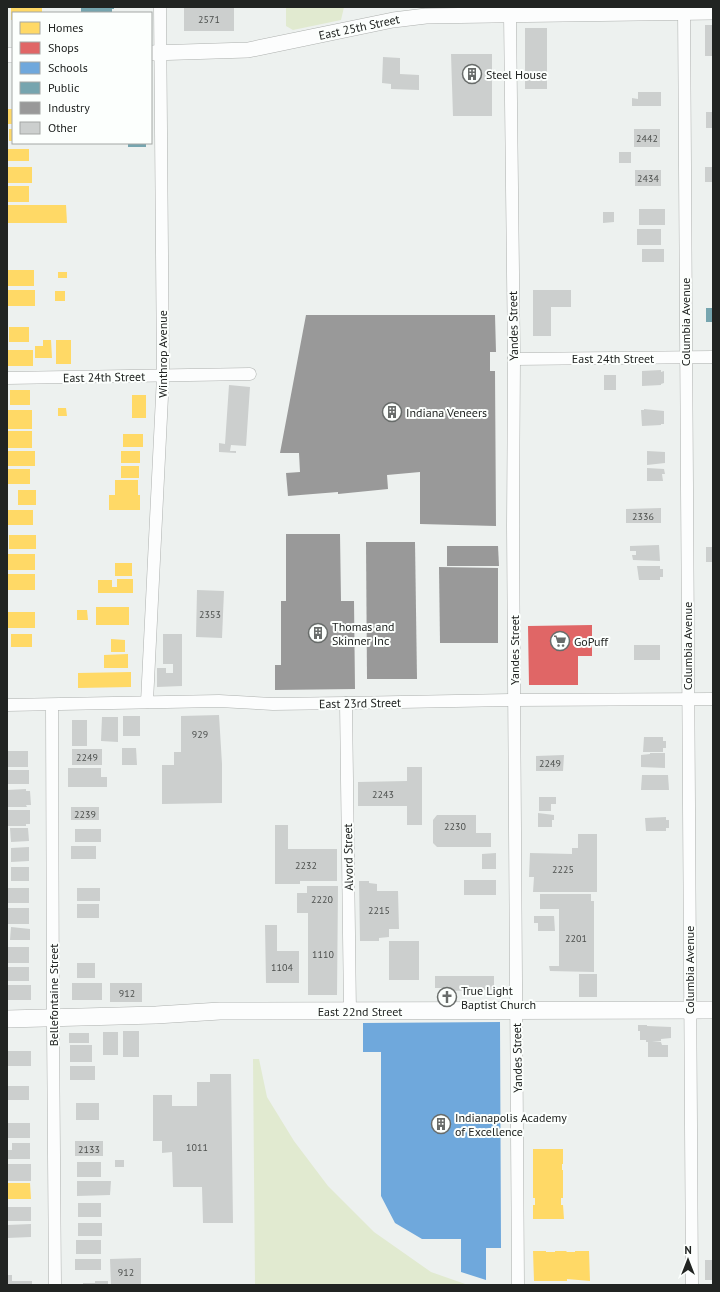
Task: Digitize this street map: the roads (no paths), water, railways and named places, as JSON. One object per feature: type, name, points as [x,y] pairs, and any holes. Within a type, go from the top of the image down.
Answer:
[{"type":"main road","name":"East 22nd Street","points":[[7,1019],[156,1015],[220,1011],[713,1010]]},
{"type":"street","name":"Winthrop Avenue","points":[[147,702],[162,376],[156,52],[160,7]]},
{"type":"street","name":"East 25th Street","points":[[156,52],[248,50],[413,17],[684,10],[713,12]]},
{"type":"street","name":"Columbia Avenue","points":[[684,10],[689,1010],[692,1285]]},
{"type":"street","name":"Yandes Street","points":[[510,15],[514,359],[514,700],[518,1285]]},
{"type":"street","name":"East 24th Street","points":[[514,359],[713,357]]},
{"type":"street","name":"East 24th Street","points":[[7,378],[250,374]]},
{"type":"street","name":"East 23rd Street","points":[[7,705],[220,701],[273,704],[514,700],[713,699]]},
{"type":"street","name":"Alvord Street","points":[[346,703],[350,1011]]},
{"type":"street","name":"Bellefontaine Street","points":[[52,705],[55,1285]]},
{"type":"place","name":"Steel House","points":[[472,74]]},
{"type":"place","name":"Indiana Veneers","points":[[392,412]]},
{"type":"place","name":"Thomas and Skinner Inc","points":[[318,633]]},
{"type":"place","name":"GoPuff","points":[[560,641]]},
{"type":"place","name":"True Light Baptist Church","points":[[447,997]]},
{"type":"place","name":"Indianapolis Academy of Excellence","points":[[441,1124]]}]
